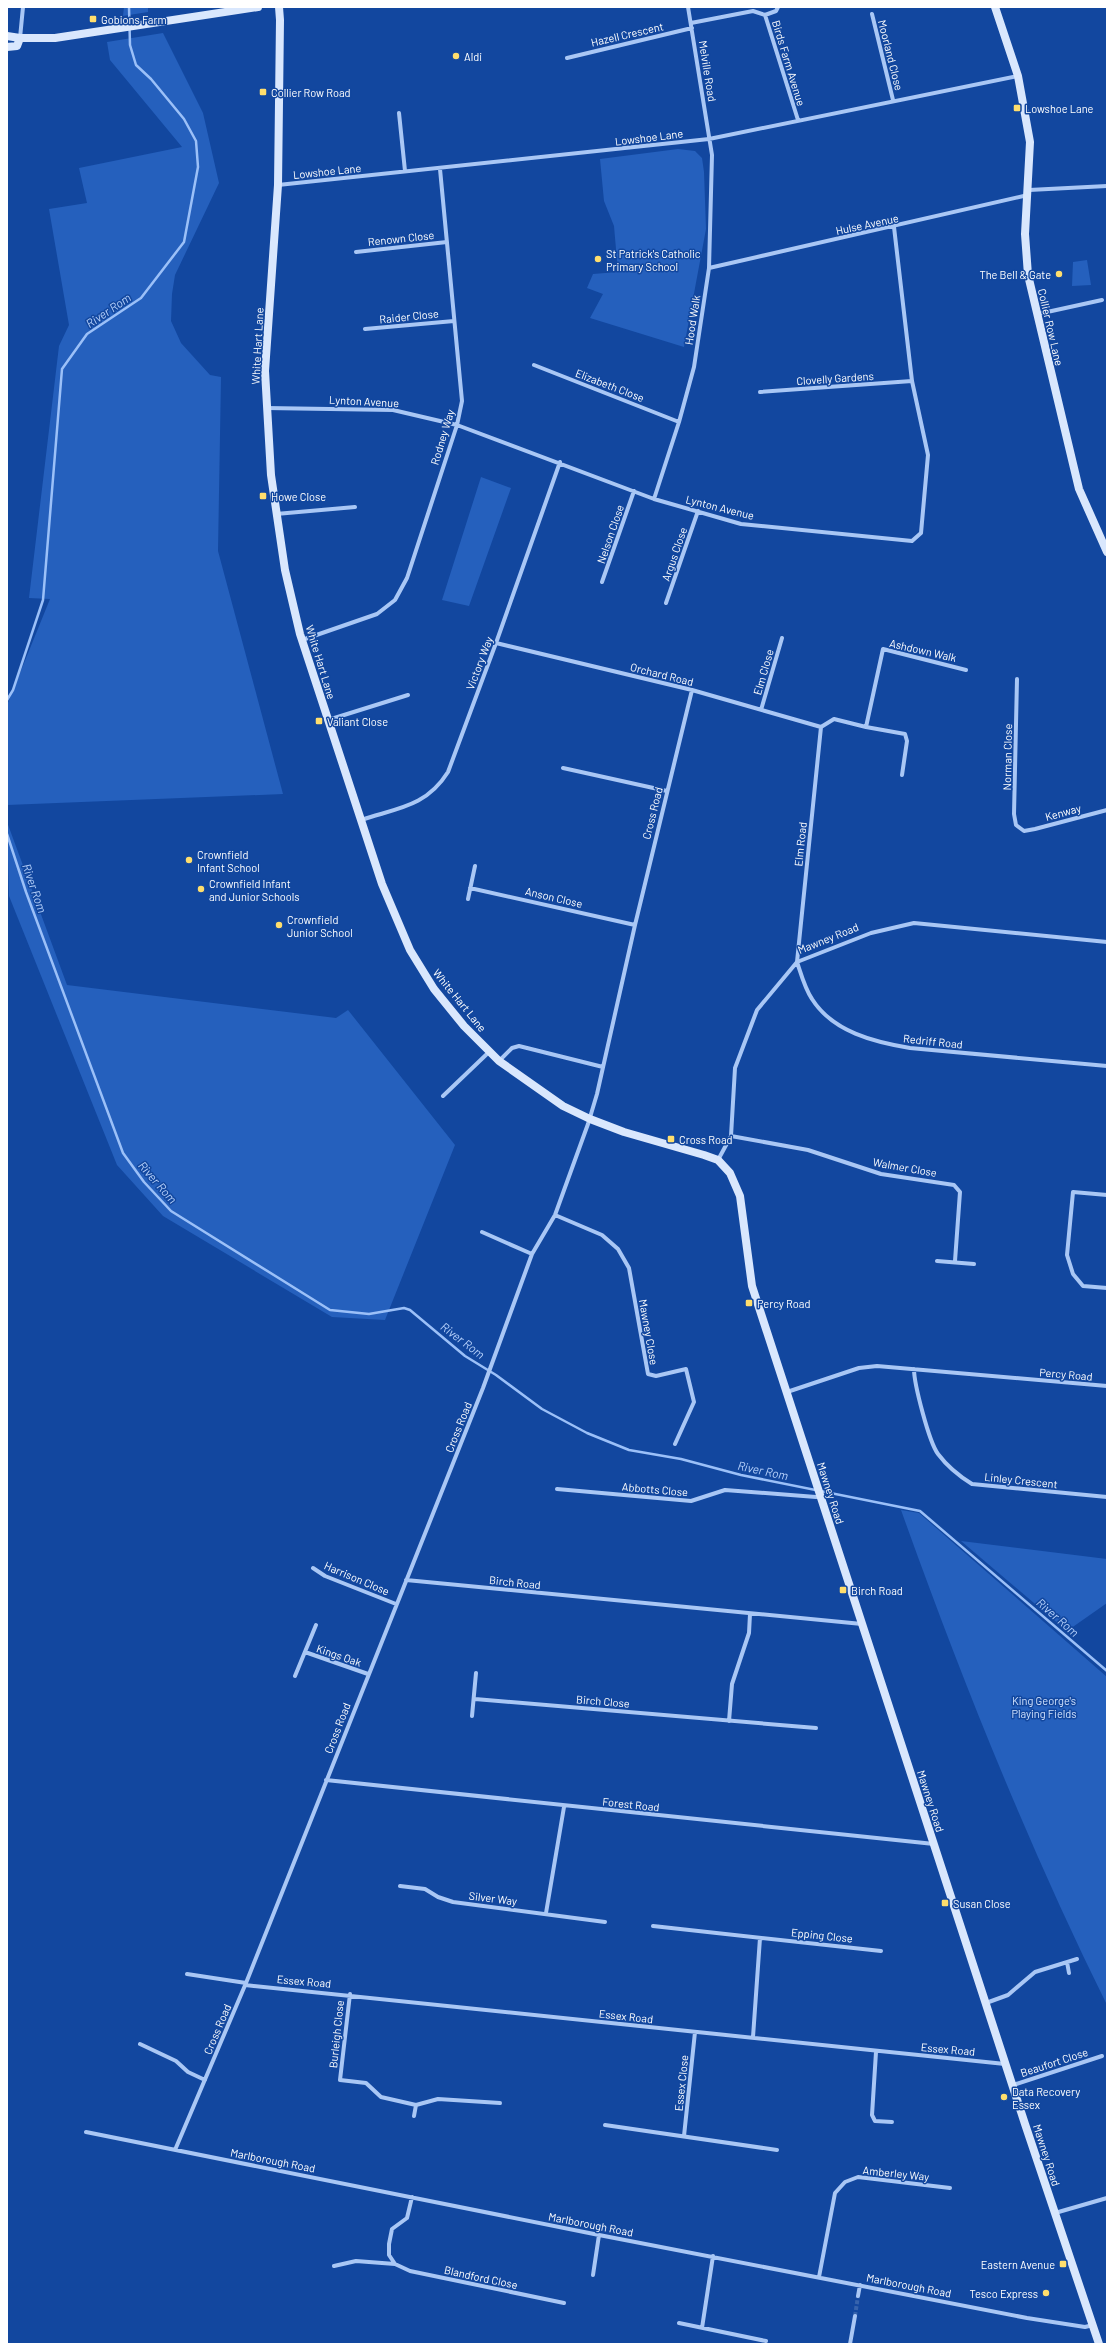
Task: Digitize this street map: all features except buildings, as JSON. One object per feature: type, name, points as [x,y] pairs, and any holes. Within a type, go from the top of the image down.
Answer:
[{"type":"street","points":[[7,48],[16,46],[20,38],[23,7]]},
{"type":"street","points":[[7,36],[20,38],[55,38],[258,7]]},
{"type":"street","name":"White Hart Lane","points":[[279,7],[278,185],[265,371],[266,408],[276,514],[289,589],[302,640],[382,884],[412,953],[434,990],[499,1061],[563,1106],[590,1119],[624,1132],[718,1160]]},
{"type":"street","name":"Melville Road","points":[[688,7],[709,139]]},
{"type":"street","points":[[765,15],[776,10],[778,7]]},
{"type":"street","name":"Collier Row Lane","points":[[994,7],[1018,76],[1030,142],[1025,234],[1027,261],[1036,315],[1079,489],[1107,552]]},
{"type":"street","name":"Birds Farm Avenue","points":[[691,26],[753,11],[765,15],[798,120]]},
{"type":"street","name":"Moorland Close","points":[[872,14],[893,100]]},
{"type":"street","name":"Hazell Crescent","points":[[567,58],[691,26]]},
{"type":"street","name":"Lowshoe Lane","points":[[278,185],[405,171],[440,169],[709,139],[893,100],[1018,76]]},
{"type":"street","points":[[399,113],[405,171]]},
{"type":"street","name":"Hood Walk","points":[[654,499],[679,422],[694,367],[709,268],[713,178],[709,139]]},
{"type":"street","name":"Rodney Way","points":[[302,640],[377,614],[395,600],[407,578],[457,425],[462,401],[440,169]]},
{"type":"street","name":"Hulse Avenue","points":[[709,268],[894,227],[1028,192],[1107,186]]},
{"type":"street","name":"Lynton Avenue","points":[[266,408],[393,410],[457,425],[560,462],[654,499],[741,524],[912,541],[916,540],[921,533],[928,454],[912,381],[894,227]]},
{"type":"street","name":"Renown Close","points":[[356,252],[447,242]]},
{"type":"street","points":[[1036,315],[1102,300]]},
{"type":"street","name":"Raider Close","points":[[365,329],[454,320]]},
{"type":"street","name":"Elizabeth Close","points":[[534,365],[679,422]]},
{"type":"street","name":"Clovelly Gardens","points":[[760,392],[912,381]]},
{"type":"street","name":"Victory Way","points":[[360,820],[414,804],[431,794],[448,772],[496,643],[560,462]]},
{"type":"street","name":"Nelson Close","points":[[602,582],[634,491]]},
{"type":"street","points":[[276,514],[355,507]]},
{"type":"street","name":"Argus Close","points":[[666,603],[698,511]]},
{"type":"street","name":"Elm Close","points":[[761,710],[782,638]]},
{"type":"street","name":"Orchard Road","points":[[496,643],[692,690],[821,727]]},
{"type":"street","name":"Ashdown Walk","points":[[866,727],[883,649],[966,670]]},
{"type":"street","name":"Norman Close","points":[[1017,679],[1014,814],[1016,825],[1024,831]]},
{"type":"street","name":"Cross Road","points":[[175,2150],[246,1984],[494,1360],[532,1254],[554,1215],[590,1119],[692,690]]},
{"type":"street","points":[[328,720],[408,695]]},
{"type":"street","points":[[821,727],[834,719],[866,727],[905,734],[907,741],[902,776]]},
{"type":"street","name":"Elm Road","points":[[797,962],[821,727]]},
{"type":"street","points":[[563,768],[667,791]]},
{"type":"street","name":"Kenway","points":[[1024,831],[1107,810]]},
{"type":"street","points":[[468,899],[475,866]]},
{"type":"street","name":"Anson Close","points":[[470,888],[635,925]]},
{"type":"street","name":"Mawney Road","points":[[1099,2344],[752,1286],[740,1196],[733,1177],[718,1160],[731,1136],[736,1068],[757,1010],[797,962],[870,933],[914,923],[1107,942]]},
{"type":"street","name":"Redriff Road","points":[[797,962],[811,999],[827,1018],[850,1032],[882,1044],[918,1049],[1107,1066]]},
{"type":"street","points":[[499,1061],[512,1048],[519,1046],[603,1067]]},
{"type":"street","points":[[443,1096],[490,1052]]},
{"type":"street","name":"Walmer Close","points":[[731,1136],[808,1150],[881,1174],[954,1185],[960,1192],[955,1262]]},
{"type":"street","points":[[1107,1195],[1073,1192],[1067,1255],[1073,1274],[1083,1286],[1107,1288]]},
{"type":"street","name":"Mawney Close","points":[[554,1215],[602,1235],[618,1249],[629,1268],[648,1374],[656,1376],[686,1369],[694,1402],[675,1444]]},
{"type":"street","points":[[482,1232],[532,1254]]},
{"type":"street","points":[[936,1261],[974,1264]]},
{"type":"street","name":"Percy Road","points":[[787,1392],[859,1368],[877,1366],[1107,1386]]},
{"type":"street","name":"Linley Crescent","points":[[914,1369],[921,1405],[937,1453],[956,1474],[972,1484],[1107,1497]]},
{"type":"street","name":"Abbotts Close","points":[[557,1489],[691,1501],[725,1490],[821,1494]]},
{"type":"street","name":"Harrison Close","points":[[313,1568],[325,1576],[396,1604]]},
{"type":"street","name":"Birch Road","points":[[406,1580],[862,1624]]},
{"type":"street","points":[[729,1721],[732,1684],[749,1633],[750,1614]]},
{"type":"street","name":"Kings Oak","points":[[295,1676],[316,1625]]},
{"type":"street","name":"Kings Oak","points":[[305,1652],[368,1674]]},
{"type":"street","points":[[472,1716],[475,1698],[476,1672]]},
{"type":"street","name":"Birch Close","points":[[475,1698],[816,1728]]},
{"type":"street","name":"Forest Road","points":[[326,1780],[934,1844]]},
{"type":"street","points":[[546,1913],[564,1806]]},
{"type":"street","name":"Silver Way","points":[[400,1886],[425,1889],[438,1898],[453,1902],[546,1913],[605,1922]]},
{"type":"street","name":"Epping Close","points":[[653,1926],[881,1951]]},
{"type":"street","points":[[753,2037],[760,1938]]},
{"type":"street","points":[[986,2003],[1008,1995],[1035,1972],[1077,1959]]},
{"type":"street","points":[[1067,1962],[1070,1973]]},
{"type":"street","name":"Essex Road","points":[[187,1974],[246,1984],[753,2037],[876,2052],[1006,2064]]},
{"type":"street","name":"Burleigh Close","points":[[350,1994],[340,2080],[366,2083],[381,2097],[416,2105]]},
{"type":"street","name":"Essex Close","points":[[684,2136],[695,2032]]},
{"type":"street","points":[[140,2044],[176,2061],[188,2072],[205,2080]]},
{"type":"street","points":[[876,2052],[872,2115],[875,2121],[892,2122]]},
{"type":"street","name":"Beaufort Close","points":[[1013,2085],[1102,2056]]},
{"type":"street","points":[[414,2116],[416,2105],[447,2099],[500,2103]]},
{"type":"street","points":[[605,2125],[777,2150]]},
{"type":"street","name":"Marlborough Road","points":[[86,2132],[599,2235],[1069,2325],[1085,2327],[1093,2325]]},
{"type":"street","name":"Amberley Way","points":[[819,2277],[834,2193],[845,2182],[858,2177],[950,2188]]},
{"type":"street","points":[[395,2264],[389,2255],[388,2244],[392,2229],[407,2218],[412,2197]]},
{"type":"street","points":[[1055,2213],[1107,2198]]},
{"type":"street","points":[[593,2275],[599,2235]]},
{"type":"street","points":[[702,2328],[713,2256]]},
{"type":"street","name":"Blandford Close","points":[[334,2266],[356,2261],[395,2264],[410,2271],[564,2303]]},
{"type":"street","points":[[858,2296],[860,2285]]},
{"type":"street","points":[[850,2344],[855,2316]]},
{"type":"street","points":[[679,2323],[766,2341]]},
{"type":"green space","points":[[124,7],[148,7],[148,12],[123,16]]},
{"type":"green space","points":[[163,33],[203,113],[219,183],[175,275],[172,294],[171,321],[181,343],[210,375],[221,377],[218,551],[283,794],[7,805],[7,705],[50,599],[29,598],[59,346],[69,325],[49,209],[87,203],[79,168],[182,147],[110,60],[107,42]]},
{"type":"green space","points":[[678,149],[695,151],[702,158],[704,172],[706,229],[684,347],[590,318],[603,294],[587,288],[593,274],[618,272],[614,226],[604,201],[600,159]]},
{"type":"green space","points":[[1087,260],[1091,285],[1072,286],[1073,262]]},
{"type":"green space","points":[[481,477],[511,488],[469,606],[442,600]]},
{"type":"green space","points":[[7,822],[67,985],[336,1018],[348,1010],[455,1145],[385,1320],[332,1317],[163,1216],[117,1165],[9,896]]},
{"type":"green space","name":"King George's Playing Fields","points":[[901,1510],[919,1513],[1107,1677],[1107,2005],[1050,1884],[997,1760],[947,1636]]},
{"type":"green space","points":[[961,1541],[1107,1559],[1107,1603],[1067,1631]]},
{"type":"waterway","name":"River Rom","points":[[7,700],[13,690],[43,600],[62,369],[87,334],[141,298],[184,242],[198,167],[196,141],[184,119],[151,79],[136,65],[130,45],[129,7]]},
{"type":"waterway","name":"River Rom","points":[[7,834],[26,892],[123,1153],[144,1182],[171,1211],[330,1310],[369,1314],[404,1308],[410,1310],[465,1356],[496,1375],[542,1409],[587,1433],[629,1450],[681,1459],[741,1475],[920,1511],[1107,1671]]},
{"type":"tunnel","points":[[855,2316],[858,2296]]},
{"type":"place","name":"Gobions Farm","points":[[93,19]]},
{"type":"place","name":"Aldi","points":[[456,56]]},
{"type":"place","name":"Collier Row Road","points":[[263,92]]},
{"type":"place","name":"Lowshoe Lane","points":[[1017,108]]},
{"type":"place","name":"St Patrick's Catholic Primary School","points":[[598,259]]},
{"type":"place","name":"The Bell & Gate","points":[[1059,274]]},
{"type":"place","name":"Howe Close","points":[[263,496]]},
{"type":"place","name":"Valiant Close","points":[[319,721]]},
{"type":"place","name":"Crownfield Infant School","points":[[189,860]]},
{"type":"place","name":"Crownfield Infant and Junior Schools","points":[[201,889]]},
{"type":"place","name":"Crownfield Junior School","points":[[279,925]]},
{"type":"place","name":"Cross Road","points":[[671,1139]]},
{"type":"place","name":"Percy Road","points":[[749,1303]]},
{"type":"place","name":"Birch Road","points":[[843,1590]]},
{"type":"place","name":"Susan Close","points":[[945,1903]]},
{"type":"place","name":"Data Recovery Essex","points":[[1004,2097]]},
{"type":"place","name":"Eastern Avenue","points":[[1063,2264]]},
{"type":"place","name":"Tesco Express","points":[[1046,2293]]}]
